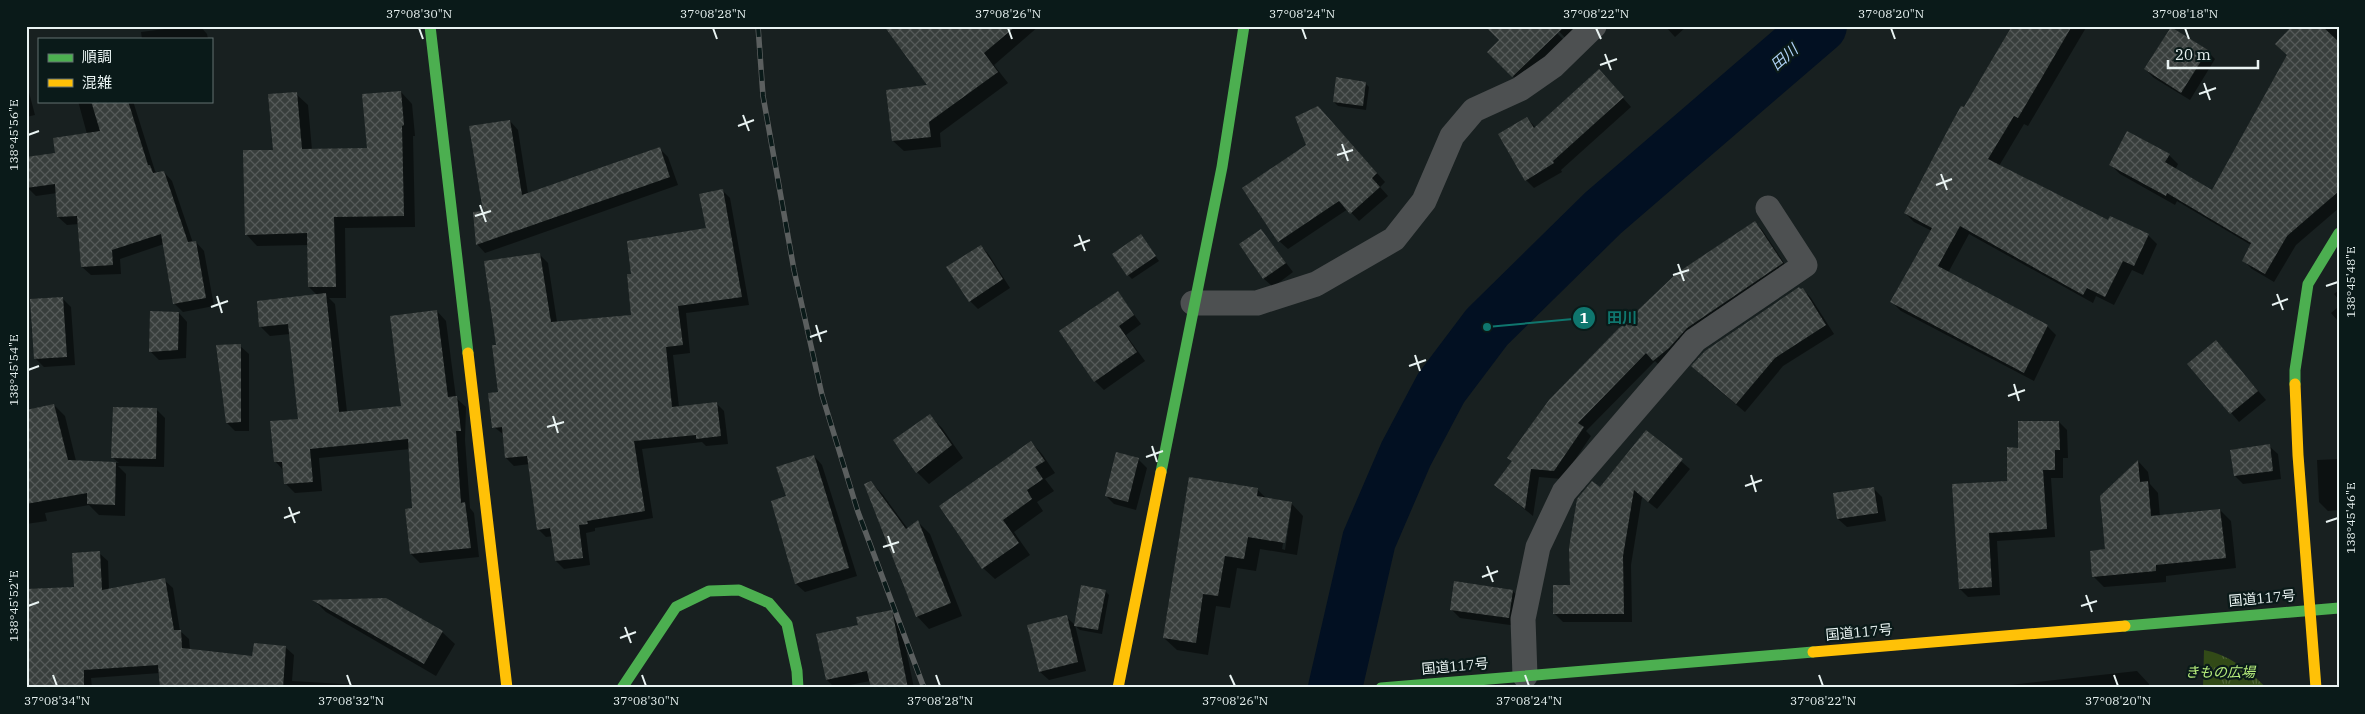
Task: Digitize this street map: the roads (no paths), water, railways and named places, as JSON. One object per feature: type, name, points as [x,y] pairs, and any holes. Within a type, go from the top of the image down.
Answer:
[{"type":"main road","points":[[430,26],[507,688]]},
{"type":"main road","points":[[1118,688],[1193,303],[1222,167],[1244,26]]},
{"type":"main road","points":[[2316,688],[2298,455],[2295,370],[2308,284],[2339,233]]},
{"type":"main road","points":[[622,688],[676,607],[709,591],[739,590],[769,603],[787,624],[798,688]]},
{"type":"main road","name":"国道117号","points":[[1381,688],[2339,608]]},
{"type":"street","points":[[1193,303],[1257,303],[1316,284],[1394,239],[1424,201],[1452,136],[1474,110],[1520,89],[1553,66],[1594,26]]},
{"type":"street","points":[[1525,676],[1523,619],[1538,547],[1564,492],[1695,340],[1805,265],[1768,208]]},
{"type":"waterway","name":"田川","points":[[1335,688],[1369,540],[1406,454],[1441,388],[1487,327],[1603,213],[1820,26]]},
{"type":"railway","points":[[758,26],[763,96],[794,270],[822,395],[858,512],[924,688]]},
{"type":"place","name":"田川","points":[[1487,327]]},
{"type":"park label","name":"きもの広場","points":[[2220,672]]}]
